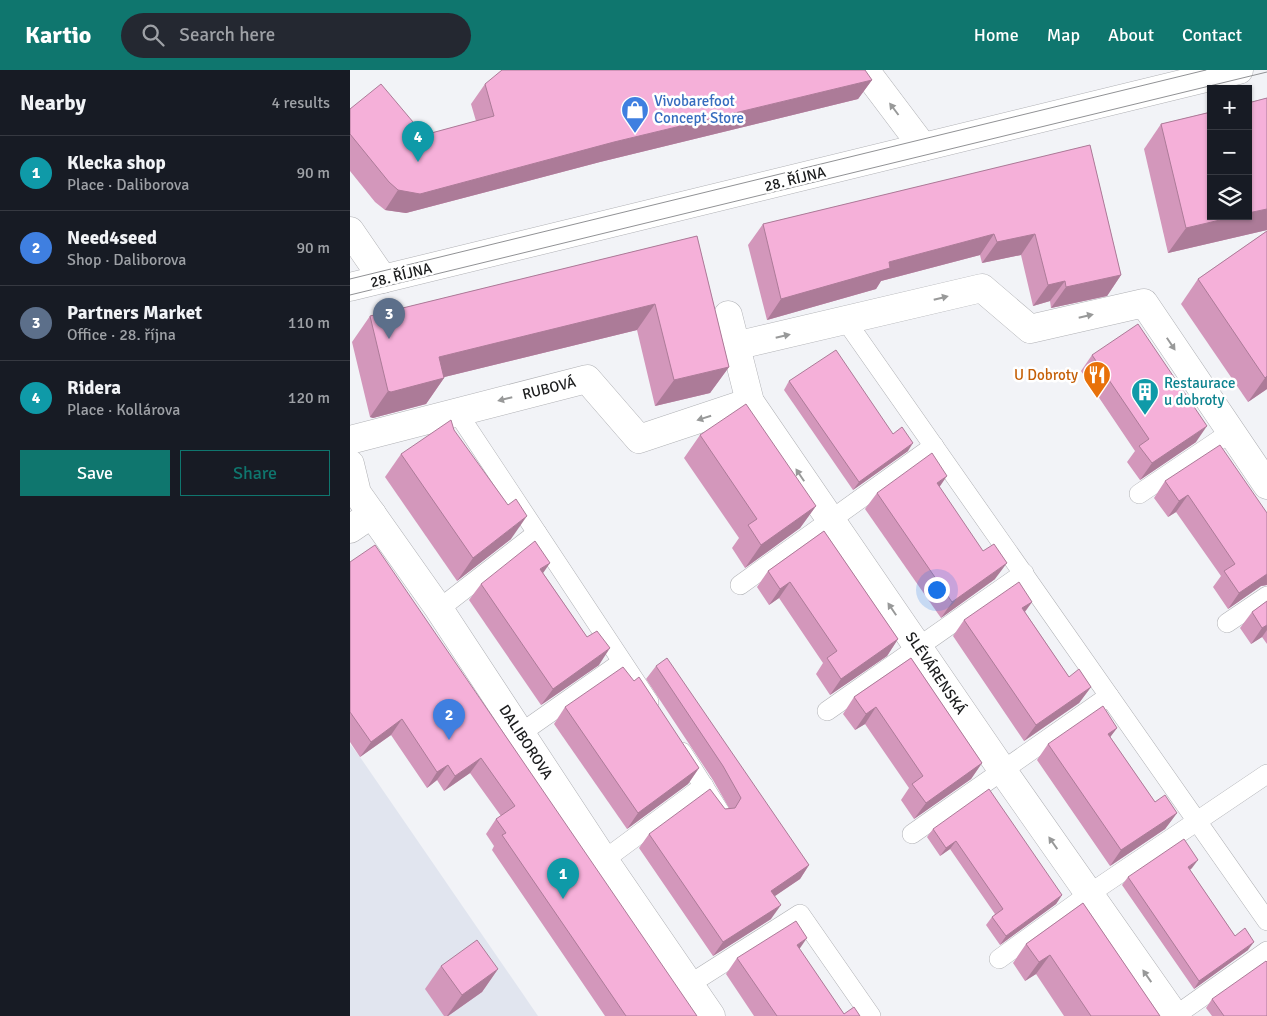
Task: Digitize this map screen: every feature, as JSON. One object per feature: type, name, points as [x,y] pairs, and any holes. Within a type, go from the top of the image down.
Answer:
[{"type":"street","points":[[865,70],[923,148]]},
{"type":"street","name":"28. ŘÍJNA","points":[[350,287],[1239,70]]},
{"type":"street","points":[[350,232],[383,279]]},
{"type":"street","points":[[736,346],[982,288],[1030,329],[1144,303],[1231,432],[1264,475]]},
{"type":"street","name":"SLÉVÁRENSKÁ","points":[[728,315],[750,402],[1003,771],[1175,1016]]},
{"type":"street","name":"RUBOVÁ","points":[[350,440],[587,379],[639,439],[750,402]]},
{"type":"street","name":"DALIBOROVA","points":[[350,464],[361,521],[439,609],[604,860],[711,1016]]},
{"type":"lane","points":[[846,321],[1267,921]]},
{"type":"lane","points":[[456,412],[660,720]]},
{"type":"lane","points":[[1139,494],[1231,432]]},
{"type":"lane","points":[[740,585],[934,446]]},
{"type":"lane","points":[[439,609],[537,533]]},
{"type":"lane","points":[[827,712],[1024,573]]},
{"type":"lane","points":[[1227,623],[1267,596]]},
{"type":"lane","points":[[521,733],[622,662]]},
{"type":"lane","points":[[912,834],[1109,696]]},
{"type":"lane","points":[[671,736],[720,812]]},
{"type":"lane","points":[[999,959],[1089,894],[1267,774]]},
{"type":"lane","points":[[604,860],[704,786]]},
{"type":"lane","points":[[690,984],[800,914],[871,1016]]},
{"type":"lane","points":[[1175,1016],[1267,951]]},
{"type":"shaded area","points":[[350,744],[360,757],[538,1016],[350,1016]]},
{"type":"building","points":[[502,70],[865,70],[872,80],[614,142],[420,194],[398,190],[389,182],[350,134],[350,109],[381,84],[424,135],[494,116],[485,84]]},
{"type":"building","points":[[1267,98],[1267,209],[1252,212],[1252,130],[1252,102]]},
{"type":"building","points":[[1207,113],[1207,220],[1220,220],[1186,228],[1161,124]]},
{"type":"building","points":[[1090,145],[1121,275],[1066,287],[1065,281],[1048,285],[1035,234],[997,242],[994,234],[889,262],[890,268],[781,299],[763,224]]},
{"type":"building","points":[[1267,231],[1267,376],[1265,378],[1198,279]]},
{"type":"building","points":[[697,236],[729,367],[674,380],[655,304],[439,357],[444,378],[391,392],[388,391],[370,316]]},
{"type":"building","name":"Restaurace u dobroty","points":[[1138,324],[1207,426],[1152,463],[1139,446],[1149,439],[1092,355]]},
{"type":"building","points":[[836,350],[893,434],[902,427],[913,443],[859,482],[789,381]]},
{"type":"building","points":[[746,404],[816,506],[761,545],[748,525],[757,519],[700,435]]},
{"type":"building","points":[[451,420],[454,430],[508,505],[516,499],[527,516],[473,558],[401,454]]},
{"type":"building","points":[[1220,445],[1267,513],[1267,574],[1239,593],[1224,571],[1235,564],[1188,495],[1179,501],[1165,481]]},
{"type":"building","points":[[932,453],[947,476],[937,483],[983,551],[994,544],[1007,563],[952,602],[877,493]]},
{"type":"building","points":[[824,531],[898,639],[841,679],[827,658],[837,651],[790,582],[780,589],[768,571]]},
{"type":"building","points":[[535,541],[550,563],[540,569],[587,637],[597,631],[610,648],[553,689],[481,584]]},
{"type":"building","points":[[375,545],[697,1016],[626,1016],[502,835],[506,833],[496,819],[515,806],[481,758],[455,776],[448,765],[437,772],[402,719],[371,742],[350,712],[350,562]]},
{"type":"building","points":[[1019,582],[1032,602],[1022,608],[1069,677],[1079,669],[1091,687],[1036,725],[964,620]]},
{"type":"building","points":[[1267,601],[1267,625],[1262,628],[1252,612]]},
{"type":"building","points":[[667,658],[809,865],[771,891],[781,905],[723,942],[649,834],[710,789],[725,809],[735,808],[741,798],[723,766],[656,666]]},
{"type":"building","points":[[911,658],[982,763],[926,803],[912,784],[923,776],[876,707],[866,714],[854,697]]},
{"type":"building","points":[[623,667],[634,681],[639,677],[699,768],[638,813],[565,707]]},
{"type":"building","points":[[1103,706],[1117,728],[1108,734],[1155,802],[1165,795],[1177,813],[1121,850],[1048,744]]},
{"type":"building","points":[[989,789],[1062,895],[1006,936],[992,917],[1003,909],[956,841],[946,848],[933,829]]},
{"type":"building","points":[[1184,839],[1198,860],[1188,867],[1235,936],[1245,928],[1254,942],[1199,981],[1128,877]]},
{"type":"building","points":[[1083,903],[1160,1016],[1091,1016],[1050,955],[1039,962],[1026,944]]},
{"type":"building","points":[[796,921],[807,938],[797,945],[844,1014],[854,1007],[860,1016],[777,1016],[737,958]]},
{"type":"building","points":[[477,940],[498,969],[462,995],[441,966]]},
{"type":"building","points":[[1266,961],[1267,1016],[1224,1016],[1212,999]]},
{"type":"tram line","points":[[350,279],[1206,70]]},
{"type":"tram line","points":[[350,295],[1267,72]]},
{"type":"place","name":"Vivobarefoot Concept Store","points":[[635,134]]},
{"type":"place","name":"Ridera","points":[[418,162]]},
{"type":"place","name":"Partners Market","points":[[389,339]]},
{"type":"place","name":"U Dobroty","points":[[1097,399]]},
{"type":"place","name":"Restaurace u dobroty","points":[[1145,416]]},
{"type":"place","name":"Need4seed","points":[[449,740]]},
{"type":"place","name":"Klecka shop","points":[[563,899]]}]
